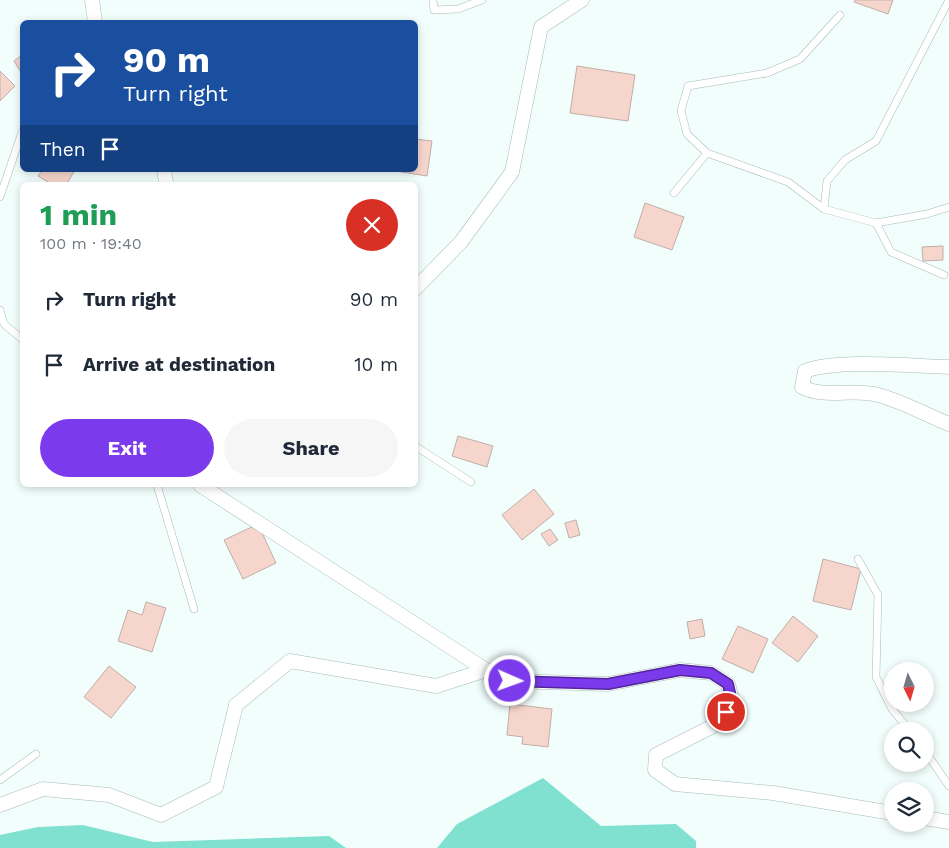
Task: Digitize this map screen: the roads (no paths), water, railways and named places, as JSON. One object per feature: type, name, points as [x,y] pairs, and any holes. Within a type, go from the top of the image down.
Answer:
[{"type":"street","points":[[92,0],[95,20]]},
{"type":"street","points":[[418,285],[460,242],[512,172],[541,27],[582,0]]},
{"type":"street","points":[[949,367],[845,365],[815,367],[806,371],[802,387],[820,394],[850,391],[878,395],[949,424]]},
{"type":"street","points":[[203,487],[486,670],[510,681],[608,684],[680,670],[711,673],[728,684],[732,702],[719,722],[656,755],[655,770],[675,784],[773,793],[884,812]]},
{"type":"street","points":[[0,805],[43,790],[109,795],[161,815],[216,787],[236,705],[290,661],[436,686],[486,670]]},
{"type":"street","points":[[934,820],[949,822]]},
{"type":"lane","points":[[433,0],[434,10],[458,9],[482,0]]},
{"type":"lane","points":[[824,209],[827,181],[845,160],[876,141],[949,0]]},
{"type":"lane","points":[[840,15],[800,59],[768,73],[688,86],[681,111],[687,134],[707,153],[788,182],[824,209],[876,223],[927,214],[949,207]]},
{"type":"lane","points":[[0,197],[20,138]]},
{"type":"lane","points":[[674,193],[707,153]]},
{"type":"lane","points":[[876,223],[891,252],[944,275]]},
{"type":"lane","points":[[0,310],[4,324],[20,337]]},
{"type":"lane","points":[[418,448],[471,482]]},
{"type":"lane","points":[[158,487],[194,609]]},
{"type":"lane","points":[[858,559],[878,594],[876,677],[892,709],[903,722]]},
{"type":"lane","points":[[0,780],[36,754]]},
{"type":"lane","points":[[934,764],[949,786]]}]
